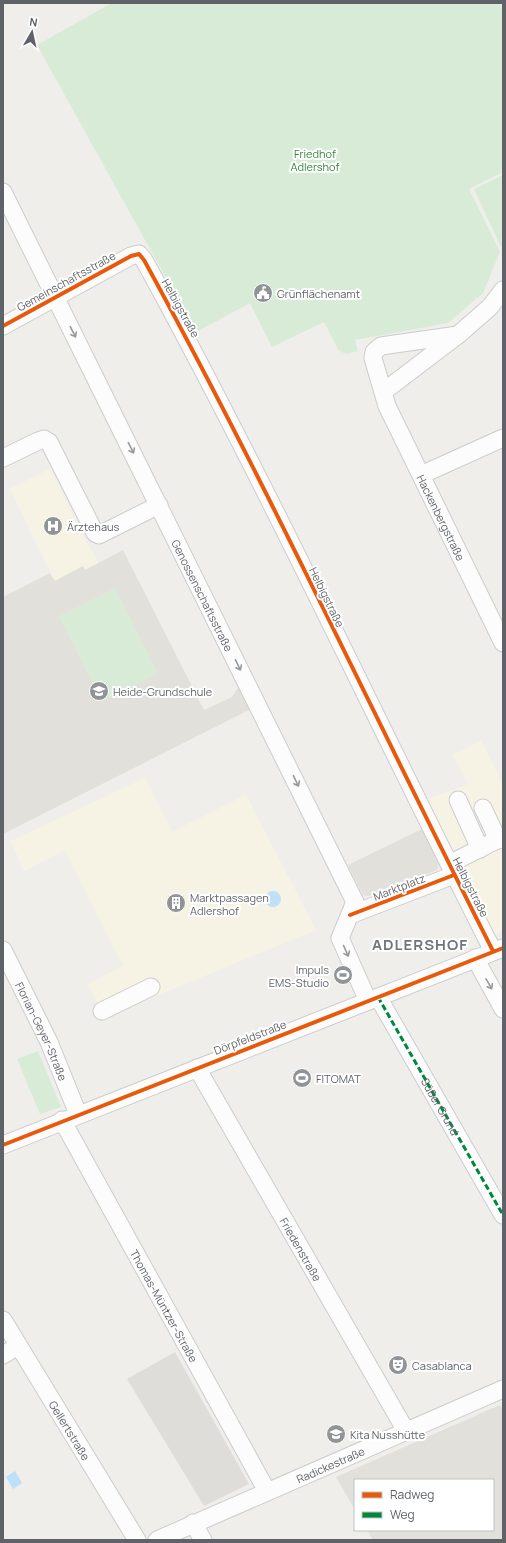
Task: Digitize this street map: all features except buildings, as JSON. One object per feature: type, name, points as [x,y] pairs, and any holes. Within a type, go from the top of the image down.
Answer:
[{"type":"street","name":"Genossenschaftsstraße","points":[[3,192],[7,212],[56,297],[355,902],[340,938],[373,999]]},
{"type":"street","name":"Gemeinschaftsstraße","points":[[3,326],[131,256],[139,254]]},
{"type":"street","name":"Helbigstraße","points":[[139,254],[144,260],[187,337],[242,445],[452,870],[498,949]]},
{"type":"street","points":[[383,392],[458,335],[490,307],[503,290]]},
{"type":"street","name":"Hackenbergstraße","points":[[458,335],[381,346],[374,352],[373,358],[387,406],[421,475],[496,612],[503,643]]},
{"type":"street","points":[[421,475],[503,438]]},
{"type":"street","points":[[3,458],[38,441],[44,439],[49,442],[95,533],[99,535],[159,505]]},
{"type":"street","points":[[458,800],[480,848]]},
{"type":"street","points":[[483,808],[500,839]]},
{"type":"street","name":"Marktplatz","points":[[350,915],[452,870],[480,848],[500,839]]},
{"type":"street","name":"Dörpfeldstraße","points":[[3,1144],[498,949]]},
{"type":"street","name":"Florian-Geyer-Straße","points":[[3,950],[49,1042],[78,1114]]},
{"type":"street","points":[[475,958],[503,1009]]},
{"type":"street","points":[[102,1011],[151,987]]},
{"type":"street","name":"Süßer Grund","points":[[373,999],[503,1215]]},
{"type":"street","name":"Friedenstraße","points":[[197,1068],[406,1431]]},
{"type":"street","name":"Thomas-Müntzer-Straße","points":[[62,1120],[267,1491]]},
{"type":"street","name":"Gellertstraße","points":[[3,1320],[137,1540]]},
{"type":"street","points":[[3,1355],[18,1346]]},
{"type":"street","name":"Radickestraße","points":[[157,1540],[503,1389]]},
{"type":"street","points":[[193,1523],[203,1540]]},
{"type":"shaded area","points":[[50,469],[91,551],[92,550],[99,563],[85,570],[82,566],[55,582],[10,489]]},
{"type":"shaded area","name":"Heide-Grundschule","points":[[123,550],[204,710],[232,697],[239,686],[251,709],[3,834],[3,597],[50,573],[55,581],[83,566],[85,570]]},
{"type":"shaded area","points":[[481,741],[503,784],[503,931],[493,935],[427,799],[468,784],[453,755]]},
{"type":"shaded area","points":[[145,778],[172,832],[246,795],[316,930],[105,1017],[88,984],[123,966],[65,850],[24,871],[11,841]]},
{"type":"shaded area","points":[[422,829],[439,864],[437,870],[369,896],[363,895],[348,865]]},
{"type":"shaded area","points":[[175,1352],[249,1484],[204,1506],[127,1379]]},
{"type":"shaded area","points":[[500,1405],[503,1410],[503,1540],[373,1540],[368,1531],[494,1531],[494,1479],[354,1479],[354,1508],[336,1477]]},
{"type":"green space","name":"Friedhof Adlershof","points":[[112,3],[503,3],[503,172],[469,189],[500,252],[483,293],[448,323],[355,340],[358,351],[347,354],[339,351],[324,322],[272,347],[250,303],[196,332],[37,45]]},
{"type":"green space","points":[[503,175],[503,246],[501,247],[474,189]]},
{"type":"green space","points":[[115,588],[158,674],[102,702],[59,616]]},
{"type":"green space","points":[[38,1051],[61,1107],[40,1114],[17,1059]]},
{"type":"water","points":[[273,891],[279,893],[281,899],[279,905],[273,907],[267,905],[265,899],[267,893]]},
{"type":"water","points":[[15,1471],[22,1483],[13,1489],[6,1477]]},
{"type":"tram line","points":[[3,1145],[503,948]]},
{"type":"marked path","points":[[378,997],[503,1215]]},
{"type":"cycle path","points":[[3,326],[131,256],[139,254],[144,260],[190,345],[278,517],[449,865],[493,951]]},
{"type":"cycle path","points":[[350,915],[454,875]]},
{"type":"cycle path","points":[[3,1145],[503,948]]},
{"type":"place","name":"Grünflächenamt","points":[[263,293]]},
{"type":"place","name":"Ärztehaus","points":[[53,526]]},
{"type":"place","name":"Heide-Grundschule","points":[[99,691]]},
{"type":"place","name":"Marktpassagen Adlershof","points":[[176,903]]},
{"type":"place","name":"Impuls EMS-Studio","points":[[343,975]]},
{"type":"place","name":"FITOMAT","points":[[302,1078]]},
{"type":"place","name":"Casablanca","points":[[398,1365]]},
{"type":"place","name":"Kita Nusshütte","points":[[336,1434]]},
{"type":"district","name":"ADLERSHOF","points":[[420,944]]}]
